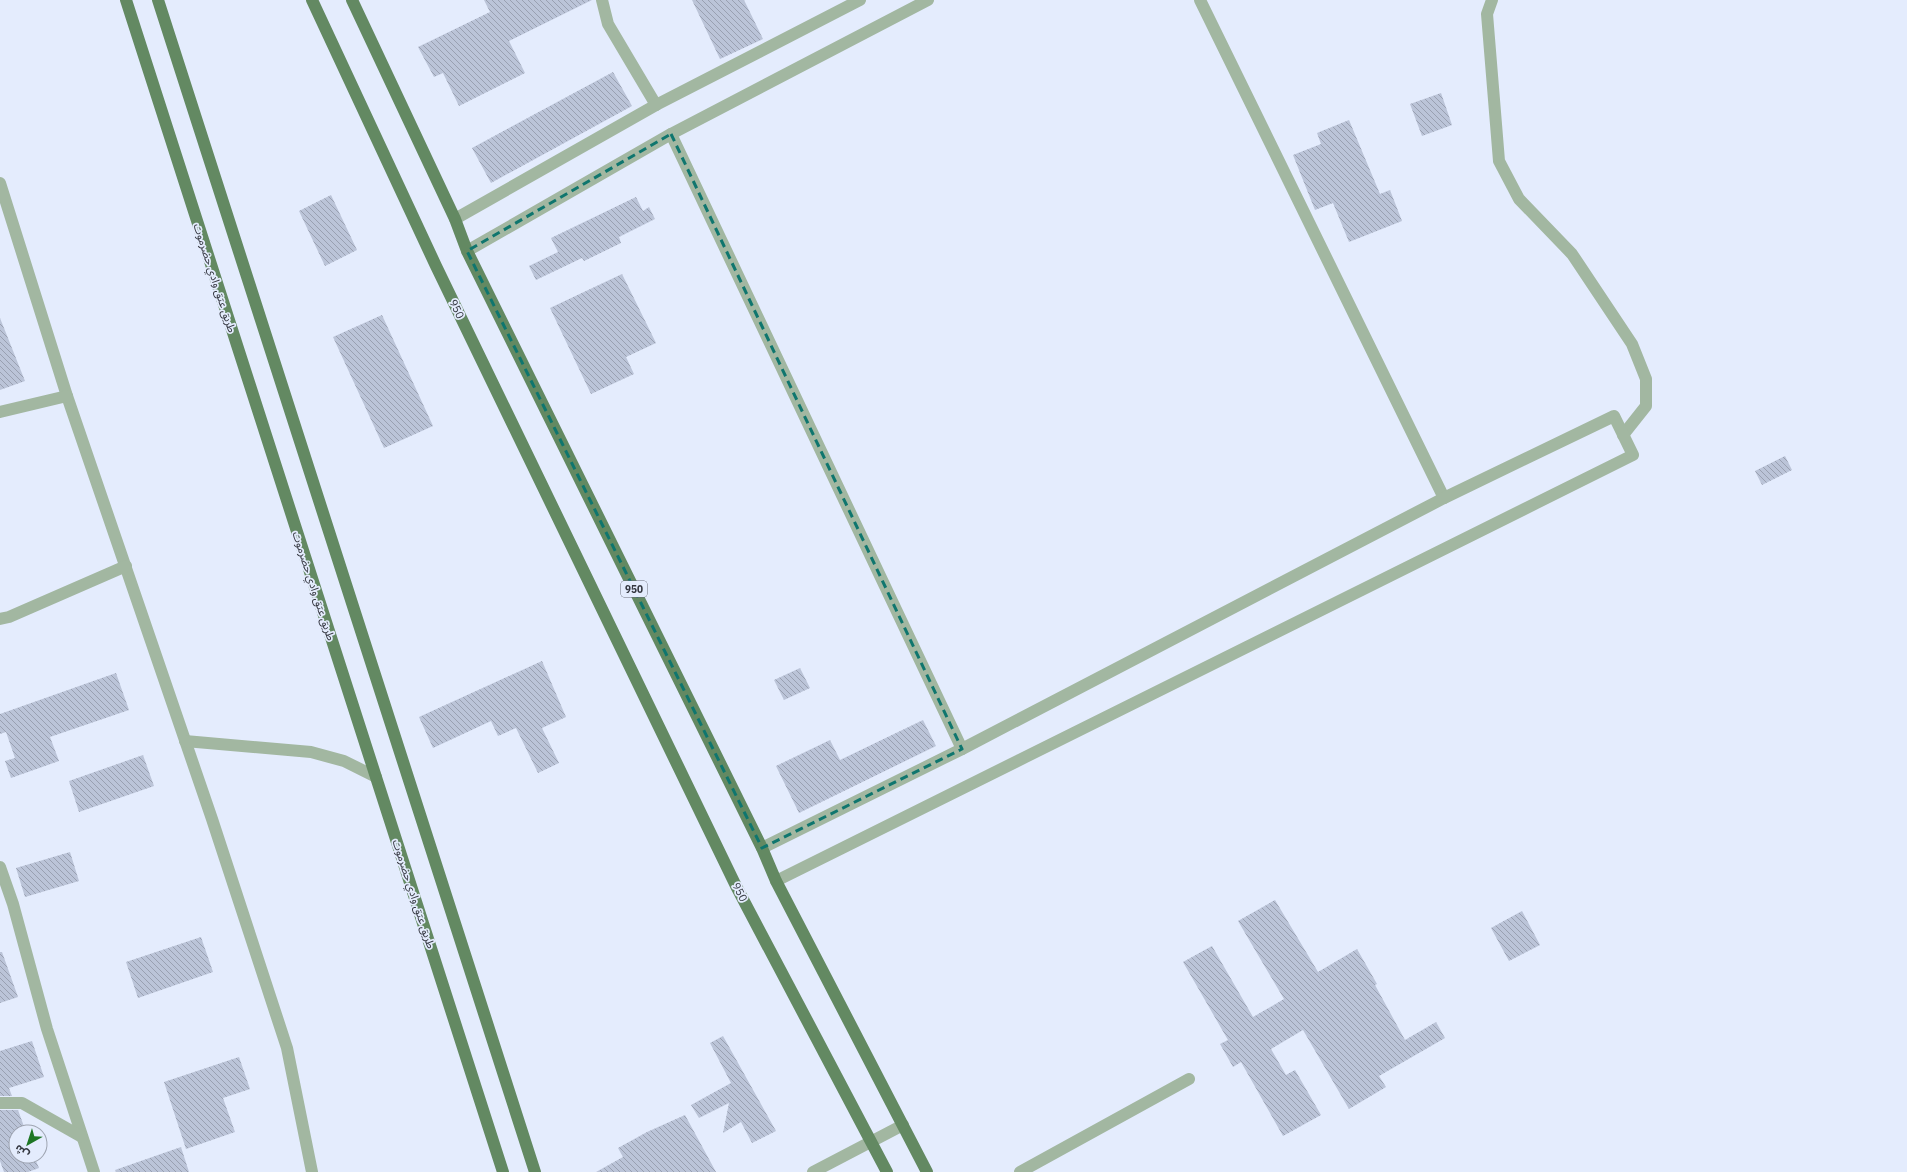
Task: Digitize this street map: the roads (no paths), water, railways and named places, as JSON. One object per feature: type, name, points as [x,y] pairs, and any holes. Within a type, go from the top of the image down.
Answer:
[{"type":"main road","name":"طريق عتق وادي حضرموت","points":[[126,0],[503,1172]]},
{"type":"main road","points":[[158,0],[535,1172]]},
{"type":"main road","name":"950","points":[[312,0],[436,266],[736,886],[887,1172]]},
{"type":"main road","name":"950","points":[[352,0],[454,219],[467,251],[762,848],[776,881],[927,1172]]},
{"type":"street","points":[[602,0],[608,24],[656,105]]},
{"type":"street","points":[[454,219],[656,105],[860,0]]},
{"type":"street","points":[[467,251],[671,134],[928,0]]},
{"type":"street","points":[[1200,0],[1444,498]]},
{"type":"street","points":[[1492,0],[1487,14],[1499,161],[1519,199],[1572,254],[1632,344],[1646,379],[1646,406],[1623,435]]},
{"type":"street","points":[[671,134],[962,749]]},
{"type":"street","points":[[0,183],[67,396],[186,741],[287,1048],[312,1172]]},
{"type":"street","points":[[0,412],[67,396]]},
{"type":"street","points":[[762,848],[962,749],[1444,498],[1614,416],[1632,455],[776,881]]},
{"type":"street","points":[[0,619],[9,617],[126,566]]},
{"type":"street","points":[[186,741],[311,752],[344,761],[376,777]]},
{"type":"street","points":[[0,867],[13,904],[47,1029],[94,1172]]},
{"type":"street","points":[[1020,1172],[1189,1079]]},
{"type":"street","points":[[0,1103],[22,1103],[82,1137]]},
{"type":"street","points":[[813,1172],[903,1125]]}]
